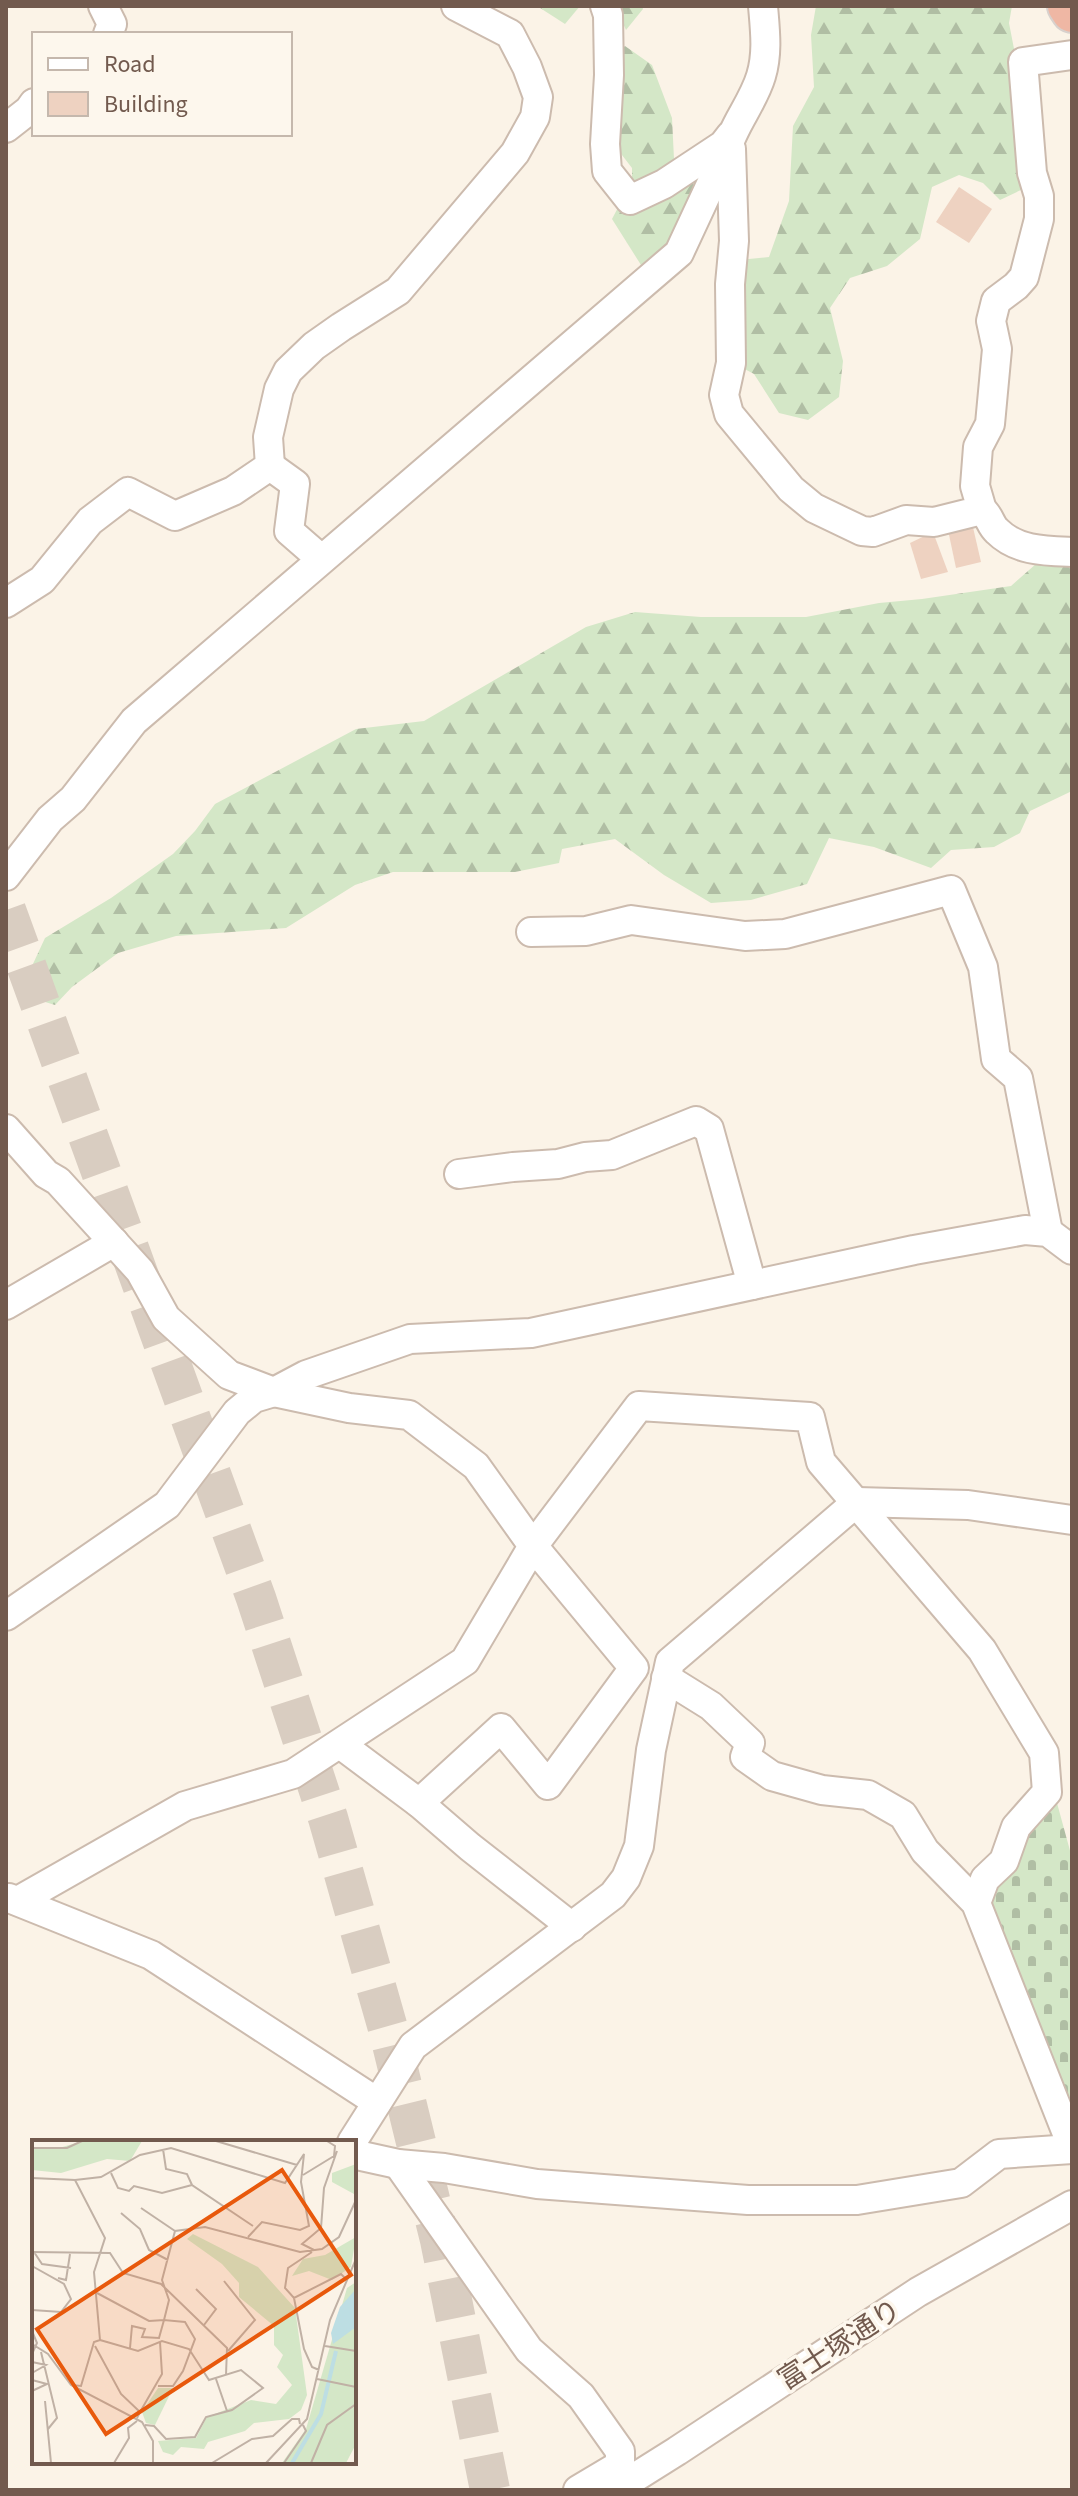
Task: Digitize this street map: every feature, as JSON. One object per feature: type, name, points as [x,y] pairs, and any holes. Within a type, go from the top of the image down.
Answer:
[{"type":"highway","points":[[1068,6],[1072,12]]},
{"type":"street","points":[[103,6],[112,24],[109,32]]},
{"type":"street","points":[[270,466],[268,437],[279,389],[288,371],[314,346],[398,291],[515,153],[535,117],[538,97],[510,34],[456,6]]},
{"type":"street","points":[[605,6],[608,15],[609,75],[605,144],[607,171],[630,200],[664,184],[723,145],[730,136],[760,80],[766,54],[763,6]]},
{"type":"street","points":[[1072,55],[1023,62],[1039,219],[1024,277],[996,301],[991,321],[997,349],[990,424],[978,447],[975,486],[997,532],[1033,550],[1072,552]]},
{"type":"street","points":[[6,128],[32,106]]},
{"type":"street","points":[[730,136],[734,241],[730,284],[731,363],[724,395],[729,414],[791,489],[814,508],[862,531],[873,532],[906,520],[934,522],[987,515]]},
{"type":"street","points":[[6,876],[50,819],[73,799],[134,721],[320,558],[503,406],[679,253],[726,152],[730,136]]},
{"type":"street","points":[[270,466],[295,484],[289,531],[320,558]]},
{"type":"street","points":[[6,603],[42,580],[90,521],[128,492],[175,516],[233,491],[270,466]]},
{"type":"street","points":[[531,932],[586,931],[631,920],[745,936],[785,934],[951,890],[983,967],[996,1059],[1018,1078],[1048,1232]]},
{"type":"street","points":[[459,1174],[612,1155],[696,1121],[709,1129],[752,1285]]},
{"type":"street","points":[[6,1129],[140,1271],[166,1318],[229,1375],[274,1392],[349,1408],[409,1415],[476,1466],[533,1546],[634,1668],[548,1785],[501,1728],[419,1803]]},
{"type":"street","points":[[6,1616],[167,1505],[237,1412],[254,1398],[274,1392],[306,1375],[410,1339],[531,1333],[914,1250],[1025,1230],[1048,1232],[1072,1250]]},
{"type":"street","points":[[6,1305],[114,1242]]},
{"type":"street","points":[[12,1899],[185,1806],[293,1774],[465,1661],[533,1546],[639,1406],[810,1417],[821,1462],[982,1650],[1044,1753],[1047,1792],[1016,1827],[1004,1861],[985,1879],[976,1903]]},
{"type":"street","points":[[356,2140],[413,2046],[613,1895],[626,1878],[639,1846],[651,1750],[670,1662],[857,1502],[968,1505],[1072,1520]]},
{"type":"street","points":[[356,2152],[398,2164],[444,2168],[537,2184],[748,2200],[857,2200],[961,2183],[999,2154],[1072,2148],[976,1903],[925,1851],[903,1815],[868,1795],[822,1790],[772,1776],[745,1757],[750,1743],[711,1706],[666,1678]]},
{"type":"street","points":[[340,1744],[419,1803],[572,1927]]},
{"type":"street","points":[[12,1899],[151,1955],[377,2102]]},
{"type":"street","points":[[398,2164],[529,2350],[581,2396],[620,2451],[620,2465],[578,2490]]},
{"type":"street","name":"富士塚通り","points":[[610,2490],[677,2451],[918,2292],[1072,2205]]},
{"type":"green space","points":[[537,6],[580,6],[565,24]]},
{"type":"green space","points":[[615,6],[642,6],[643,9],[626,30]]},
{"type":"green space","points":[[816,6],[1012,6],[1009,23],[1015,54],[1023,189],[1000,200],[983,183],[959,175],[932,187],[920,239],[887,266],[850,278],[830,308],[843,361],[839,397],[808,420],[779,413],[754,374],[737,365],[739,260],[769,257],[789,201],[793,126],[814,87],[811,35]]},
{"type":"green space","points":[[625,46],[652,65],[672,118],[674,159],[702,183],[671,243],[641,265],[612,219],[632,181],[632,168],[615,146],[613,57]]},
{"type":"green space","points":[[1053,549],[1072,550],[1072,791],[1030,811],[1020,833],[994,847],[951,850],[931,868],[874,847],[829,838],[807,884],[751,900],[711,903],[664,875],[615,839],[562,849],[559,863],[515,872],[393,872],[355,885],[286,928],[176,936],[118,953],[72,987],[55,1005],[19,994],[45,938],[111,898],[173,854],[215,804],[356,729],[424,721],[586,627],[635,612],[701,617],[806,617],[879,603],[1011,586]]},
{"type":"green space","points":[[1049,1801],[1057,1803],[1072,1858],[1072,2109],[984,1909],[1029,1819]]},
{"type":"building","points":[[959,187],[992,209],[969,243],[936,222]]},
{"type":"building","points":[[972,523],[981,562],[956,568],[948,530]]},
{"type":"building","points":[[933,532],[948,572],[921,579],[910,543]]},
{"type":"tunnel","points":[[6,910],[256,1598],[328,1818],[389,2032],[440,2240],[490,2490]]}]
